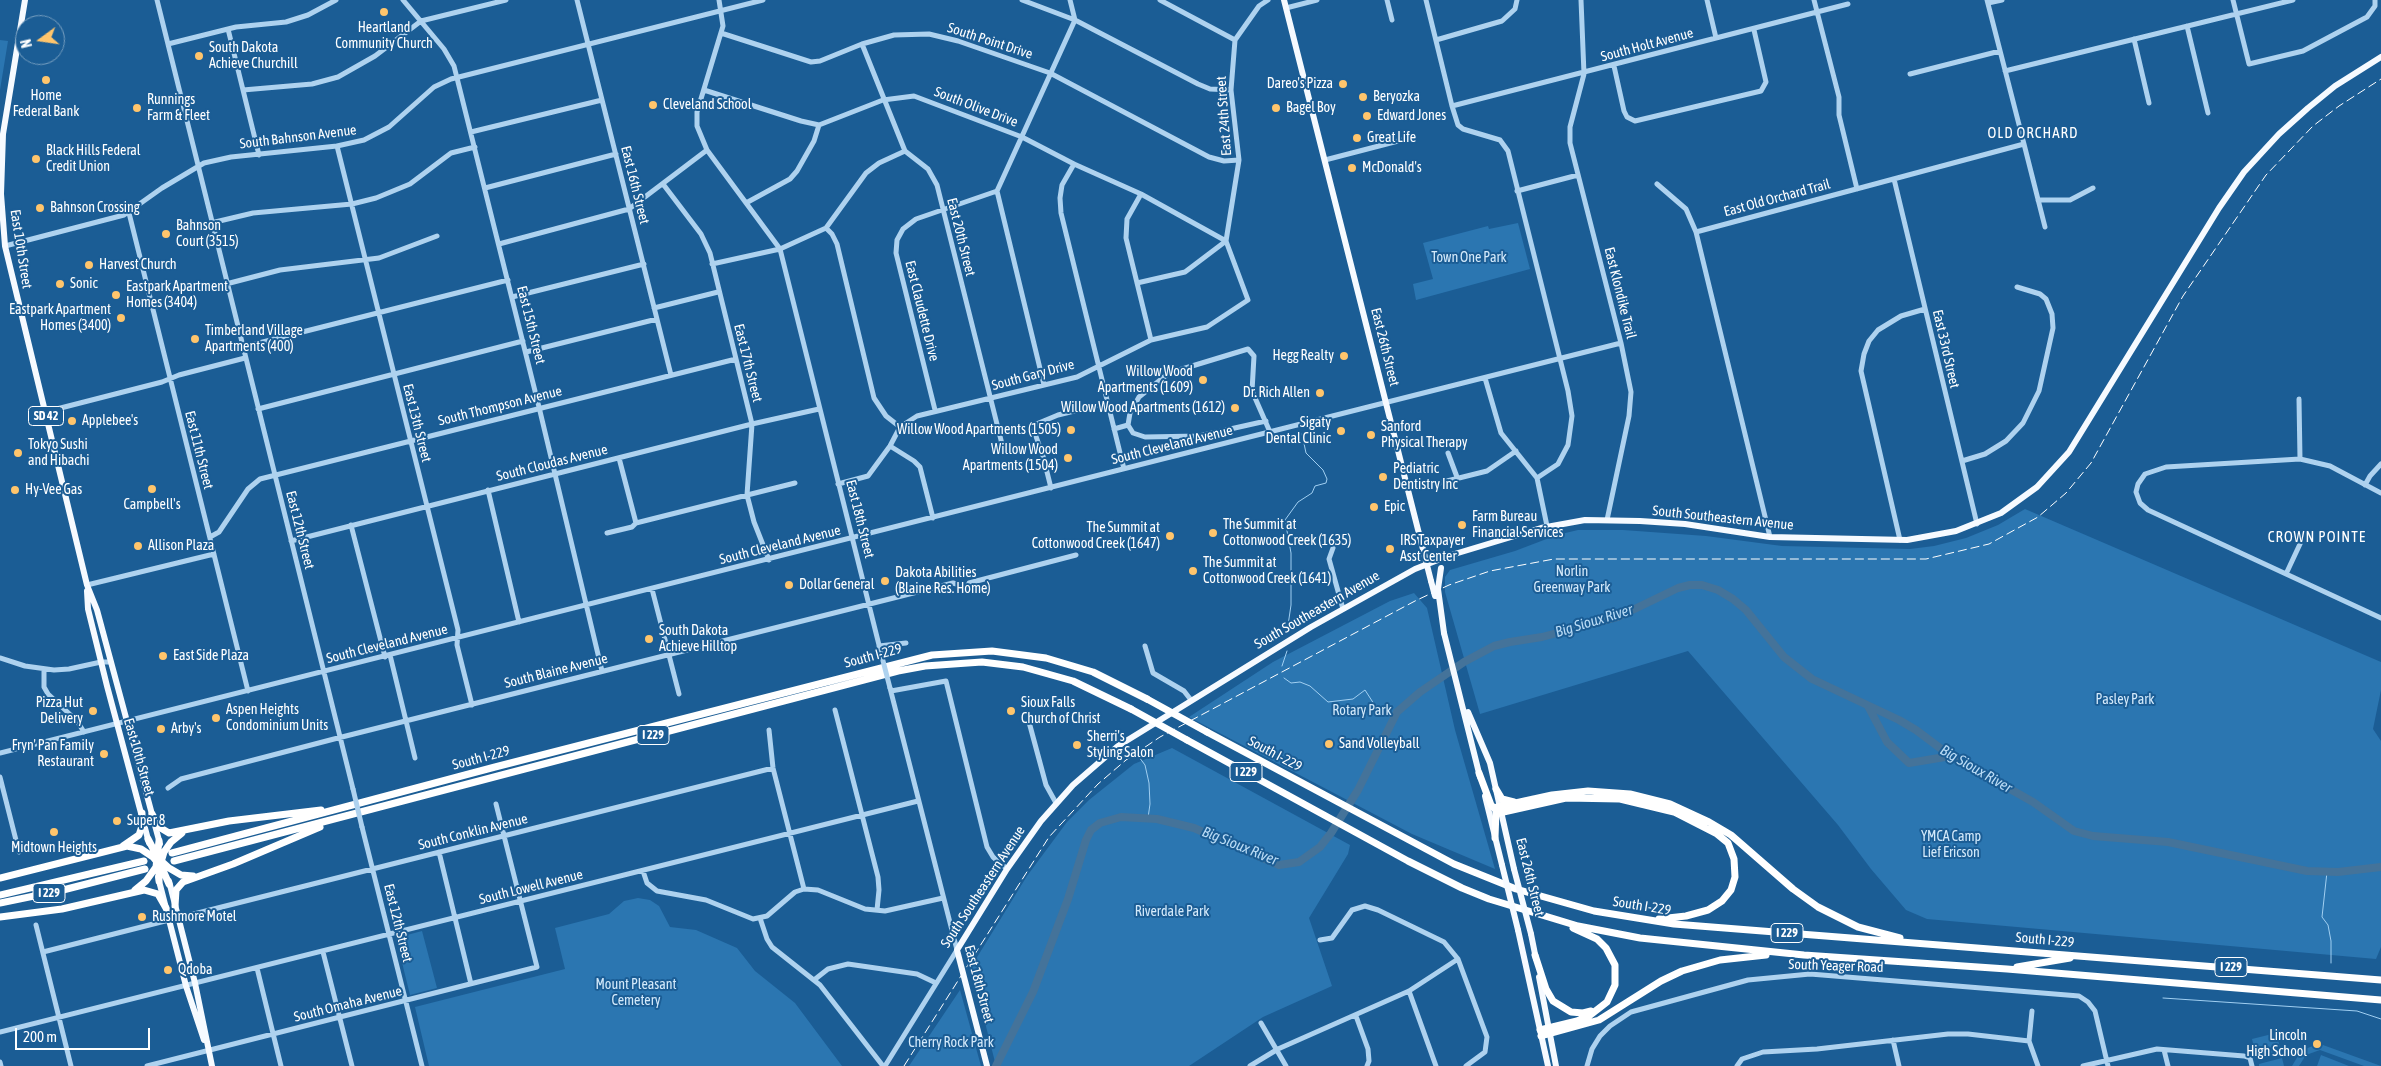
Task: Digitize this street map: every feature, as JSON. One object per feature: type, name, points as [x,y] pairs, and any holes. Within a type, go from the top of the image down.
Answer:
[{"type":"highway","name":"South I-229","points":[[2381,980],[1674,924],[1624,917],[1550,900],[1475,873],[1438,857],[1147,699],[1093,672],[1058,661],[1005,652],[950,652],[905,661],[368,801],[173,857],[375,809],[898,671],[925,666],[976,662],[1024,667],[1073,682],[1131,710],[1368,839],[1480,896],[1578,926],[1640,938],[1804,955],[2007,969],[2381,1000]]},
{"type":"highway","points":[[1479,773],[1499,810],[1495,838]]},
{"type":"highway","points":[[1496,789],[1502,799],[1519,802]]},
{"type":"highway","points":[[1499,810],[1519,802],[1552,795],[1588,791],[1630,794],[1670,804],[1709,822],[1731,835],[1793,889],[1832,915],[1883,934],[1950,945]]},
{"type":"highway","points":[[1499,810],[1566,798],[1620,799],[1674,812],[1711,829],[1728,844],[1734,859],[1735,877],[1731,890],[1717,905],[1701,912],[1677,918],[1624,917]]},
{"type":"highway","points":[[152,814],[159,827],[165,832],[186,831],[229,821],[302,813],[368,801]]},
{"type":"highway","points":[[175,906],[176,894],[180,885],[325,825],[375,809]]},
{"type":"highway","points":[[0,878],[123,846],[139,835],[142,826],[142,813]]},
{"type":"highway","points":[[130,892],[146,881],[171,842],[186,831]]},
{"type":"highway","points":[[148,839],[169,884]]},
{"type":"highway","points":[[159,841],[159,881]]},
{"type":"highway","points":[[123,846],[141,849],[181,875],[201,875]]},
{"type":"highway","name":"I 229","points":[[0,903],[144,865]]},
{"type":"highway","name":"I 229","points":[[0,895],[97,877]]},
{"type":"highway","points":[[0,918],[62,909],[130,892],[148,890],[154,891],[166,908]]},
{"type":"highway","points":[[1540,915],[1597,939],[1609,952],[1615,965],[1616,979],[1613,991],[1603,1006],[1583,1019],[1549,1031]]},
{"type":"highway","points":[[1536,955],[1546,989],[1556,1004],[1565,1010],[1578,1014],[1603,1006]]},
{"type":"highway","points":[[1540,1033],[1599,1020],[1661,981],[1703,964],[1754,956],[1804,955]]},
{"type":"highway","points":[[2007,969],[2081,956]]},
{"type":"main road","name":"East 10th Street","points":[[25,0],[3,134],[1,194],[5,246],[87,585],[97,610],[159,841]]},
{"type":"main road","name":"East 26th Street","points":[[1284,0],[1426,564],[1463,700],[1518,930],[1548,1066]]},
{"type":"main road","name":"South Southeastern Avenue","points":[[957,950],[1007,869],[1056,803],[1086,773],[1118,746],[1343,609],[1426,564],[1547,526],[1574,521],[1607,520],[1688,524],[1770,537],[1900,540],[1935,537],[1977,524],[2019,502],[2055,470],[2075,443],[2219,208],[2244,172],[2308,108],[2335,86],[2381,57]]},
{"type":"main road","points":[[1444,633],[1438,589],[1441,568],[1448,556]]},
{"type":"main road","name":"East 10th Street","points":[[87,585],[88,608],[116,724],[148,839]]},
{"type":"main road","name":"East 26th Street","points":[[1463,700],[1484,746],[1496,789],[1499,810],[1536,955],[1556,1066]]},
{"type":"main road","points":[[159,881],[186,986],[212,1066]]},
{"type":"main road","points":[[169,884],[195,984],[208,1051]]},
{"type":"main road","name":"East 18th Street","points":[[957,950],[987,1066]]},
{"type":"street","name":"East 12th Street","points":[[157,0],[226,284],[422,1066]]},
{"type":"street","points":[[168,44],[228,29],[286,22],[308,14],[336,0]]},
{"type":"street","name":"East 15th Street","points":[[403,0],[450,57],[457,78],[500,244],[602,671]]},
{"type":"street","points":[[243,90],[312,84],[338,77],[375,56],[421,21],[506,0]]},
{"type":"street","name":"East 16th Street","points":[[578,0],[671,375]]},
{"type":"street","name":"East 18th Street","points":[[718,0],[721,10],[721,33],[696,119],[699,133],[707,150],[780,249],[942,898],[957,950]]},
{"type":"street","name":"South Bahnson Avenue","points":[[5,246],[128,214],[154,193],[198,166],[222,158],[337,146],[358,142],[377,134],[402,116],[434,87],[457,78],[763,0]]},
{"type":"street","points":[[1022,0],[1075,20],[1198,84],[1210,88],[1231,90]]},
{"type":"street","points":[[1044,385],[997,190],[1075,20],[1070,0]]},
{"type":"street","points":[[1160,0],[1235,40],[1259,6],[1268,0]]},
{"type":"street","points":[[1286,8],[1317,0]]},
{"type":"street","points":[[1387,0],[1392,20]]},
{"type":"street","points":[[1426,0],[1458,125],[1463,129],[1494,137],[1505,145],[1572,408],[1568,445],[1558,464],[1537,478]]},
{"type":"street","points":[[1436,40],[1502,22],[1515,9],[1517,0]]},
{"type":"street","name":"East Klondike Trail","points":[[1581,0],[1584,74],[1569,135],[1630,384],[1631,404],[1607,520]]},
{"type":"street","points":[[1707,0],[1716,38]]},
{"type":"street","points":[[1814,0],[1839,97],[1839,115],[1857,189]]},
{"type":"street","points":[[2002,0],[1988,2],[2045,227]]},
{"type":"street","points":[[2234,0],[2249,64],[2303,51],[2367,16],[2375,6],[2375,0]]},
{"type":"street","points":[[2005,71],[2293,0]]},
{"type":"street","name":"South Holt Avenue","points":[[1452,106],[1584,74],[1848,4]]},
{"type":"street","points":[[2187,26],[2208,113]]},
{"type":"street","points":[[228,29],[259,155]]},
{"type":"street","points":[[1614,66],[1624,111],[1627,117],[1635,122],[1761,91],[1766,82],[1754,30]]},
{"type":"street","name":"South Point Drive","points":[[721,33],[811,62],[829,58],[862,44],[894,35],[929,34],[958,41],[1050,73],[1209,158],[1224,162],[1239,160]]},
{"type":"street","points":[[2134,39],[2150,103]]},
{"type":"street","name":"East 24th Street","points":[[1235,40],[1231,90],[1239,160],[1226,241],[1248,300]]},
{"type":"street","name":"East 20th Street","points":[[862,44],[905,151],[928,169],[933,176],[1004,452]]},
{"type":"street","points":[[1910,74],[2000,51]]},
{"type":"street","points":[[704,90],[819,125],[814,141],[797,171],[790,179],[746,203]]},
{"type":"street","name":"South Olive Drive","points":[[819,125],[884,100],[914,96],[1022,137],[1074,164],[1141,194],[1226,241]]},
{"type":"street","points":[[471,132],[602,100]]},
{"type":"street","points":[[1325,160],[1402,140]]},
{"type":"street","name":"East Old Orchard Trail","points":[[1696,232],[2024,144]]},
{"type":"street","name":"East 13th Street","points":[[337,146],[458,630],[472,705]]},
{"type":"street","points":[[212,223],[253,213],[352,204],[389,194],[415,181],[451,153],[475,147]]},
{"type":"street","points":[[500,244],[629,209],[707,150]]},
{"type":"street","points":[[712,264],[780,249],[826,228],[866,173],[879,163],[905,151]]},
{"type":"street","points":[[485,188],[616,154]]},
{"type":"street","points":[[1074,164],[1062,185],[1060,204],[1124,470]]},
{"type":"street","points":[[1518,191],[1578,175]]},
{"type":"street","name":"East 33rd Street","points":[[1894,179],[1977,524]]},
{"type":"street","name":"East 17th Street","points":[[663,184],[701,234],[708,248],[752,424],[747,495],[754,522],[769,560]]},
{"type":"street","points":[[1657,184],[1686,209],[1696,232],[1770,537]]},
{"type":"street","points":[[2038,200],[2070,200],[2094,188]]},
{"type":"street","name":"East Claudette Drive","points":[[935,410],[896,247],[899,235],[909,223],[997,190]]},
{"type":"street","points":[[1141,194],[1127,219],[1126,238],[1151,340]]},
{"type":"street","name":"East 11th Street","points":[[128,214],[248,691]]},
{"type":"street","points":[[826,228],[832,234],[836,244],[874,398],[886,416],[900,427],[890,446],[868,476],[838,484]]},
{"type":"street","points":[[226,284],[280,270],[365,261],[392,254],[437,236]]},
{"type":"street","points":[[1137,283],[1185,272],[1226,241]]},
{"type":"street","points":[[512,297],[644,264]]},
{"type":"street","points":[[242,347],[508,280]]},
{"type":"street","points":[[1962,461],[1985,454],[2006,441],[2023,423],[2039,392],[2053,328],[2052,314],[2046,299],[2040,294],[2017,287]]},
{"type":"street","points":[[654,308],[718,292]]},
{"type":"street","name":"South Gary Drive","points":[[900,427],[917,416],[935,410],[1077,377],[1151,340],[1207,327],[1248,300]]},
{"type":"street","points":[[1900,540],[1858,371],[1869,341],[1878,330],[1901,316],[1925,309]]},
{"type":"street","points":[[526,352],[657,319]]},
{"type":"street","points":[[258,408],[523,341]]},
{"type":"street","name":"South Cleveland Avenue","points":[[0,753],[1621,343]]},
{"type":"street","points":[[1128,425],[1130,413],[1139,397],[1169,373],[1248,349],[1254,355],[1252,391],[1270,432]]},
{"type":"street","points":[[46,412],[245,358]]},
{"type":"street","name":"South Thompson Avenue","points":[[210,537],[219,532],[254,482],[539,407],[736,359]]},
{"type":"street","points":[[1485,378],[1501,433],[1537,478],[1547,526]]},
{"type":"street","points":[[2299,399],[2300,459]]},
{"type":"street","points":[[1051,488],[1043,456],[1033,428],[1034,425],[1058,415],[1108,403]]},
{"type":"street","name":"South Cloudas Avenue","points":[[291,541],[752,424],[819,409]]},
{"type":"street","points":[[1128,425],[1136,434],[1155,438],[1178,435],[1205,436],[1266,421]]},
{"type":"street","points":[[1114,429],[1128,425]]},
{"type":"street","points":[[890,446],[920,467],[933,518]]},
{"type":"street","points":[[1435,484],[1486,471],[1516,451]]},
{"type":"street","points":[[1448,452],[1457,477]]},
{"type":"street","points":[[619,458],[636,523]]},
{"type":"street","points":[[2381,493],[2330,466],[2300,459],[2166,466],[2145,474],[2138,484],[2136,492],[2140,502],[2148,510],[2381,618]]},
{"type":"street","points":[[2365,485],[2381,464]]},
{"type":"street","points":[[607,533],[632,527],[636,523],[795,483]]},
{"type":"street","points":[[488,490],[520,622]]},
{"type":"street","points":[[351,525],[415,758]]},
{"type":"street","points":[[2286,574],[2300,544]]},
{"type":"street","points":[[1333,548],[1329,559],[1343,609]]},
{"type":"street","points":[[87,585],[214,554]]},
{"type":"street","name":"South Blaine Avenue","points":[[168,788],[181,779],[406,721],[869,603],[953,583],[967,587],[969,583],[1076,555]]},
{"type":"street","points":[[652,589],[679,694]]},
{"type":"street","points":[[879,646],[906,643]]},
{"type":"street","points":[[1146,646],[1153,673],[1184,691],[1191,700]]},
{"type":"street","points":[[0,658],[25,666],[44,669],[69,669],[101,662],[111,662]]},
{"type":"street","points":[[44,669],[44,687],[48,694],[77,721],[84,732]]},
{"type":"street","points":[[890,689],[946,681],[987,846],[993,857],[1007,869]]},
{"type":"street","points":[[835,710],[878,877],[877,910]]},
{"type":"street","points":[[1029,722],[1048,792],[1056,803]]},
{"type":"street","points":[[769,730],[773,768],[804,889]]},
{"type":"street","name":"South Conklin Avenue","points":[[178,918],[773,768]]},
{"type":"street","points":[[0,777],[19,852]]},
{"type":"street","name":"South Lowell Avenue","points":[[0,1032],[918,801]]},
{"type":"street","points":[[496,804],[521,902]]},
{"type":"street","points":[[438,852],[471,984]]},
{"type":"street","points":[[643,871],[647,883],[657,891],[706,900],[746,917],[760,918],[767,916],[795,892],[804,889],[818,890],[865,909],[877,910],[893,910],[942,898]]},
{"type":"street","name":"South Omaha Avenue","points":[[147,1066],[537,967],[521,902]]},
{"type":"street","points":[[1320,940],[1332,938],[1352,910],[1364,906],[1378,910],[1444,942],[1458,958],[1487,1037],[1485,1052],[1466,1066]]},
{"type":"street","points":[[760,918],[767,939],[772,946],[814,980],[884,1066]]},
{"type":"street","points":[[43,952],[169,920]]},
{"type":"street","points":[[36,925],[71,1066]]},
{"type":"street","name":"South Southeastern Avenue","points":[[884,1066],[957,950]]},
{"type":"street","points":[[323,952],[352,1066]]},
{"type":"street","points":[[1250,1066],[1278,1049],[1409,992],[1458,958]]},
{"type":"street","points":[[814,980],[828,969],[848,964],[917,974],[936,984]]},
{"type":"street","points":[[257,968],[282,1066]]},
{"type":"street","name":"South Yeager Road","points":[[1587,1066],[1592,1049],[1600,1036],[1610,1026],[1631,1012],[1733,984],[1771,977],[1810,974],[2072,994],[2085,999],[2095,1011],[2107,1063]]},
{"type":"street","points":[[1409,992],[1436,1066]]},
{"type":"street","points":[[2032,1011],[2030,1041],[2038,1066]]},
{"type":"street","points":[[1356,1016],[1368,1049],[1369,1061],[1367,1066]]},
{"type":"street","points":[[1261,1022],[1286,1066]]},
{"type":"street","points":[[1737,1066],[1742,1059],[1763,1052],[1958,1034],[2030,1041]]},
{"type":"street","points":[[1893,1040],[1899,1066]]},
{"type":"street","points":[[2083,1066],[2107,1063],[2150,1049],[2227,1054],[2250,1058],[2252,1066]]},
{"type":"street","points":[[2164,1050],[2168,1066]]},
{"type":"street","points":[[0,1062],[1,1066]]},
{"type":"green space","points":[[0,40],[8,41],[0,90]]},
{"type":"green space","name":"Town One Park","points":[[1518,223],[1530,269],[1416,300],[1413,284],[1433,279],[1423,243],[1488,226],[1489,229]]},
{"type":"green space","points":[[2025,509],[2381,662],[2381,690],[2373,729],[2381,741],[2381,947],[2376,959],[1927,919],[1906,910],[1871,869],[1838,825],[1688,651],[1480,714],[1445,592],[1445,577],[1450,570],[1578,530],[1623,530],[1706,536],[1782,546],[1910,549],[1934,546],[1966,538],[1998,525]]},
{"type":"green space","name":"Rotary Park","points":[[1414,593],[1427,608],[1455,730],[1495,869],[1412,834],[1189,717],[1273,662],[1390,601]]},
{"type":"green space","name":"Riverdale Park","points":[[1172,748],[1350,845],[1348,854],[1309,918],[1332,986],[1263,1017],[1189,1066],[996,1066],[971,967],[1027,876],[1067,822],[1089,800],[1134,764]]},
{"type":"green space","name":"Mount Pleasant Cemetery","points":[[638,898],[650,900],[659,906],[670,927],[696,930],[737,948],[755,971],[795,1003],[842,1066],[429,1066],[415,1007],[565,969],[555,928],[609,914],[624,901]]},
{"type":"green space","points":[[422,931],[437,988],[410,995],[396,938]]},
{"type":"green space","name":"Cherry Rock Park","points":[[960,990],[981,1066],[909,1066],[915,1057]]},
{"type":"green space","points":[[2276,1033],[2282,1054],[2257,1060],[2252,1039]]},
{"type":"green space","points":[[2317,1044],[2381,1066],[2364,1066],[2320,1050],[2306,1055],[2299,1066],[2292,1066],[2301,1051]]},
{"type":"green space","points":[[2321,1055],[2349,1066],[2317,1066]]},
{"type":"green space","points":[[2282,1058],[2284,1066],[2259,1066],[2259,1064]]},
{"type":"waterway","points":[[1287,632],[1291,605],[1291,553],[1285,520],[1298,502],[1312,493],[1315,486],[1326,483],[1327,479],[1323,470],[1306,453],[1302,434]]},
{"type":"waterway","name":"Big Sioux River","points":[[996,1066],[1033,992],[1068,899],[1086,840],[1091,830],[1100,823],[1121,817],[1157,819],[1194,828],[1279,865],[1299,862],[1320,847],[1331,833],[1358,790],[1397,712],[1420,692],[1464,662],[1494,646],[1542,637],[1618,617],[1678,588],[1690,585],[1702,585],[1718,590],[1733,599],[1746,610],[1784,657],[1812,679],[1899,720],[1948,754],[2033,802],[2074,831],[2093,836],[2168,842],[2307,871],[2338,872],[2381,867]]},
{"type":"waterway","points":[[1282,666],[1287,651]]},
{"type":"waterway","points":[[1284,678],[1291,683],[1300,682],[1310,686],[1328,702],[1353,699],[1365,690],[1374,704],[1393,719]]},
{"type":"waterway","points":[[1868,706],[1887,742],[1909,763],[1951,756]]},
{"type":"waterway","points":[[1139,757],[1145,765],[1149,783],[1150,804],[1148,818]]},
{"type":"waterway","points":[[2327,872],[2322,917],[2328,925],[2331,941],[2331,963]]},
{"type":"waterway","points":[[2163,998],[2357,1011],[2381,1019]]},
{"type":"railway","points":[[904,1066],[1049,837],[1098,784],[1126,760],[1160,737],[1415,601],[1449,585],[1490,571],[1554,559],[1926,559],[1989,544],[2038,517],[2066,493],[2091,463],[2183,296],[2266,175],[2313,126],[2339,106],[2381,79]]},
{"type":"place","name":"Heartland Community Church","points":[[384,12]]},
{"type":"place","name":"South Dakota Achieve Churchill","points":[[199,56]]},
{"type":"place","name":"Home Federal Bank","points":[[46,80]]},
{"type":"place","name":"Dareo's Pizza","points":[[1343,84]]},
{"type":"place","name":"Beryozka","points":[[1363,97]]},
{"type":"place","name":"Cleveland School","points":[[653,105]]},
{"type":"place","name":"Runnings Farm & Fleet","points":[[137,108]]},
{"type":"place","name":"Bagel Boy","points":[[1276,108]]},
{"type":"place","name":"Edward Jones","points":[[1367,116]]},
{"type":"place","name":"Great Life","points":[[1357,138]]},
{"type":"place","name":"Black Hills Federal Credit Union","points":[[36,159]]},
{"type":"place","name":"McDonald's","points":[[1352,168]]},
{"type":"place","name":"Bahnson Crossing","points":[[40,208]]},
{"type":"place","name":"Bahnson Court (3515)","points":[[166,234]]},
{"type":"place","name":"Harvest Church","points":[[89,265]]},
{"type":"place","name":"Sonic","points":[[60,284]]},
{"type":"place","name":"Eastpark Apartment Homes (3404)","points":[[116,295]]},
{"type":"place","name":"Eastpark Apartment Homes (3400)","points":[[121,318]]},
{"type":"place","name":"Timberland Village Apartments (400)","points":[[195,339]]},
{"type":"place","name":"Hegg Realty","points":[[1344,356]]},
{"type":"place","name":"Willow Wood Apartments (1609)","points":[[1203,380]]},
{"type":"place","name":"Dr. Rich Allen","points":[[1320,393]]},
{"type":"place","name":"Willow Wood Apartments (1612)","points":[[1235,408]]},
{"type":"place","name":"Applebee's","points":[[72,421]]},
{"type":"place","name":"Willow Wood Apartments (1505)","points":[[1071,430]]},
{"type":"place","name":"Sigaty Dental Clinic","points":[[1341,431]]},
{"type":"place","name":"Sanford Physical Therapy","points":[[1371,435]]},
{"type":"place","name":"Tokyo Sushi and Hibachi","points":[[18,453]]},
{"type":"place","name":"Willow Wood Apartments (1504)","points":[[1068,458]]},
{"type":"place","name":"Pediatric Dentistry Inc","points":[[1383,477]]},
{"type":"place","name":"Campbell's","points":[[152,489]]},
{"type":"place","name":"Hy-Vee Gas","points":[[15,490]]},
{"type":"place","name":"Epic","points":[[1374,507]]},
{"type":"place","name":"Farm Bureau Financial Services","points":[[1462,525]]},
{"type":"place","name":"The Summit at Cottonwood Creek (1635)","points":[[1213,533]]},
{"type":"place","name":"The Summit at Cottonwood Creek (1647)","points":[[1170,536]]},
{"type":"place","name":"Allison Plaza","points":[[138,546]]},
{"type":"place","name":"IRS Taxpayer Asst Center","points":[[1390,549]]},
{"type":"place","name":"The Summit at Cottonwood Creek (1641)","points":[[1193,571]]},
{"type":"place","name":"Dakota Abilities (Blaine Res. Home)","points":[[885,581]]},
{"type":"place","name":"Dollar General","points":[[789,585]]},
{"type":"place","name":"South Dakota Achieve Hilltop","points":[[649,639]]},
{"type":"place","name":"East Side Plaza","points":[[163,656]]},
{"type":"place","name":"Pizza Hut Delivery","points":[[93,711]]},
{"type":"place","name":"Sioux Falls Church of Christ","points":[[1011,711]]},
{"type":"place","name":"Aspen Heights Condominium Units","points":[[216,718]]},
{"type":"place","name":"Arby's","points":[[161,729]]},
{"type":"place","name":"Sand Volleyball","points":[[1329,744]]},
{"type":"place","name":"Sherri's Styling Salon","points":[[1077,745]]},
{"type":"place","name":"Fryn' Pan Family Restaurant","points":[[104,754]]},
{"type":"place","name":"Super 8","points":[[117,821]]},
{"type":"place","name":"Midtown Heights","points":[[54,832]]},
{"type":"place","name":"Rushmore Motel","points":[[142,917]]},
{"type":"place","name":"Qdoba","points":[[168,970]]},
{"type":"place","name":"Lincoln High School","points":[[2317,1044]]},
{"type":"district","name":"OLD ORCHARD","points":[[2033,133]]},
{"type":"district","name":"CROWN POINTE","points":[[2317,537]]},
{"type":"park label","name":"Norlin Greenway Park","points":[[1572,580]]},
{"type":"park label","name":"Pasley Park","points":[[2125,700]]},
{"type":"park label","name":"YMCA Camp Lief Ericson","points":[[1951,846]]}]
